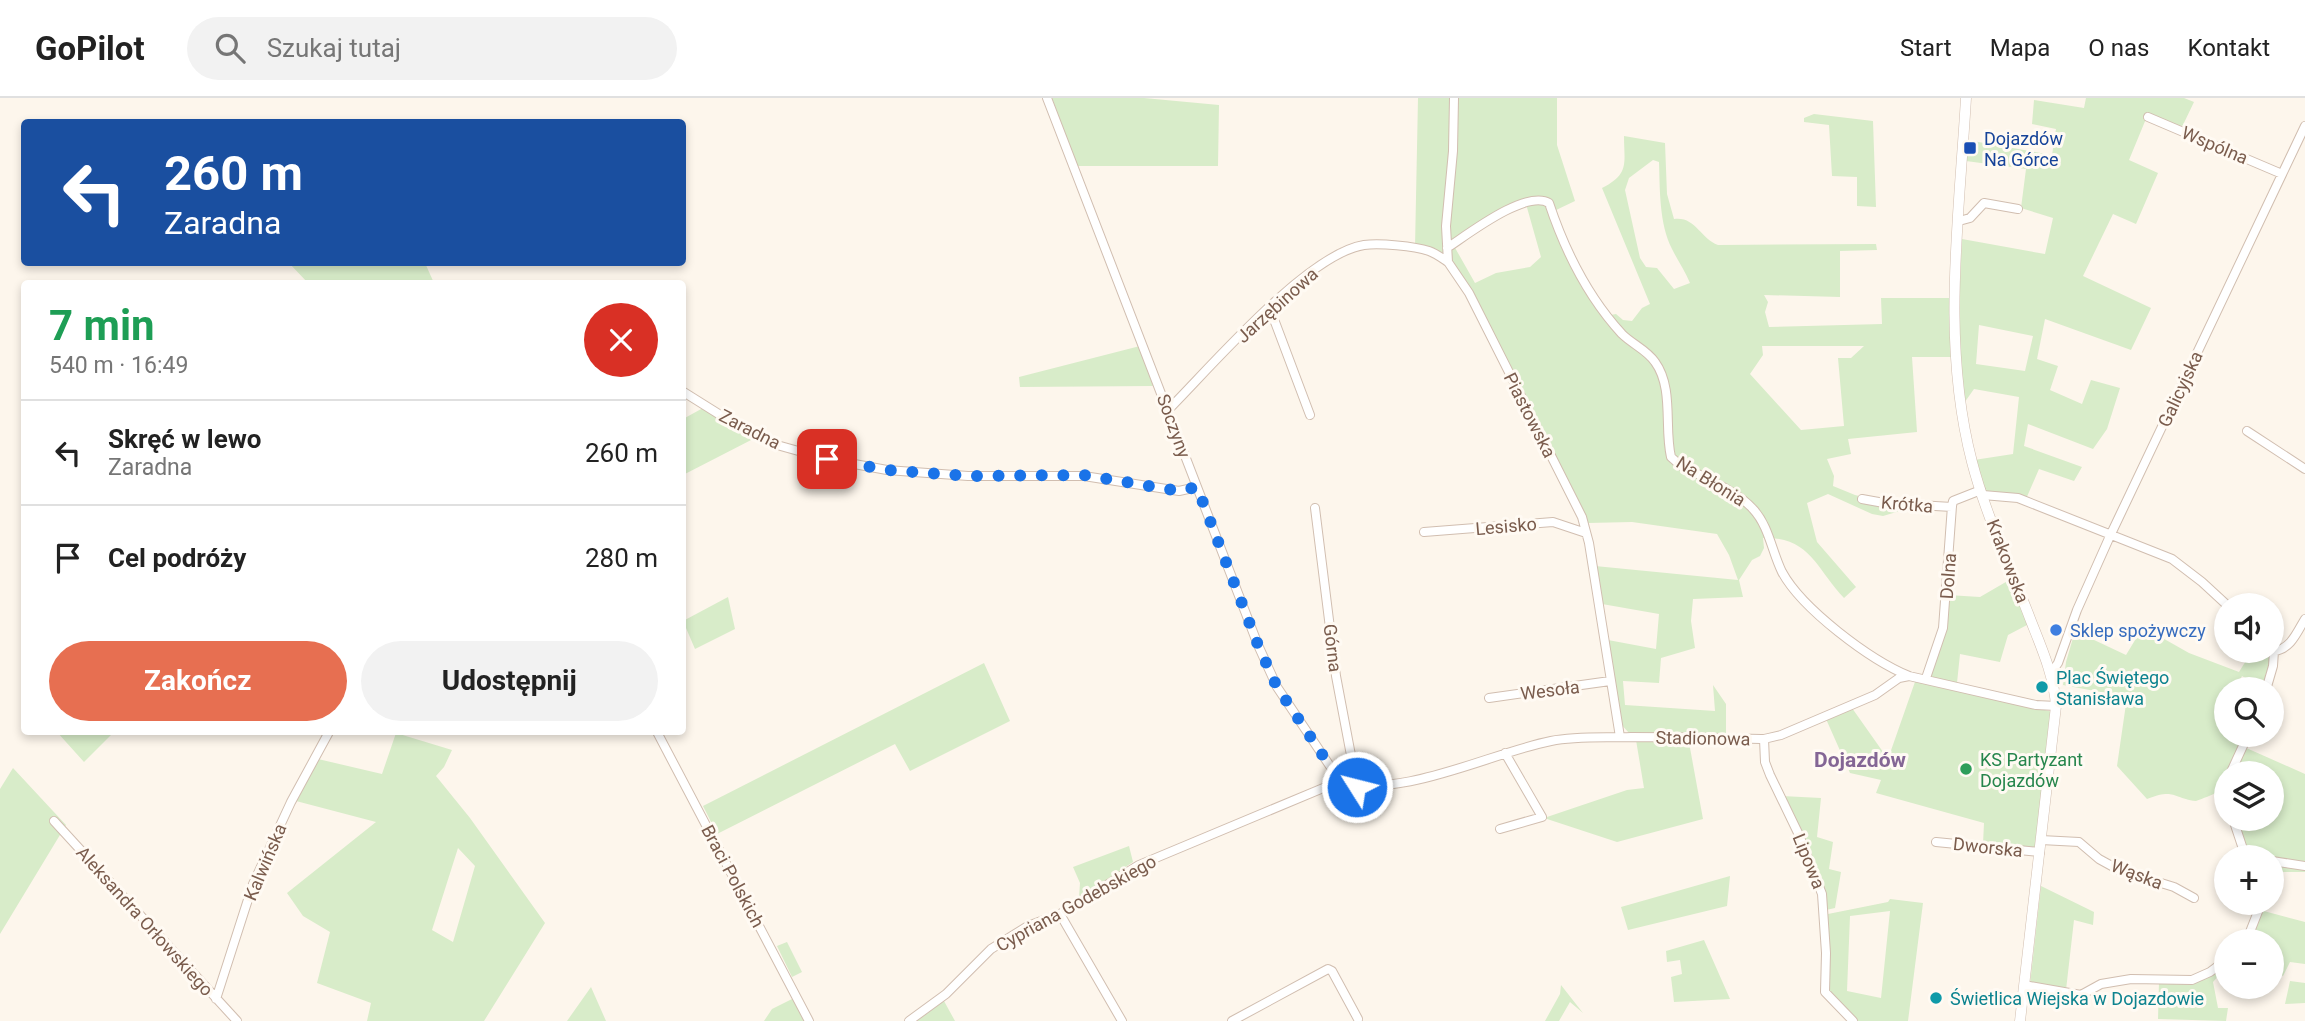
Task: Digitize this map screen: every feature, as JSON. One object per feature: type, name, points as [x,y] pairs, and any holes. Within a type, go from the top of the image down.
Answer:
[{"type":"street","name":"Soczyny","points":[[1047,98],[1258,645],[1277,687],[1340,781]]},
{"type":"street","name":"Piastowska","points":[[1454,98],[1453,151],[1446,226],[1448,262],[1481,318],[1582,517],[1620,737]]},
{"type":"street","name":"Krakowska","points":[[1966,98],[1955,295],[1955,358],[1962,417],[1972,464],[1982,493],[2049,668],[2056,706],[2020,1021]]},
{"type":"street","name":"Wspólna","points":[[2148,117],[2282,174]]},
{"type":"street","name":"Galicyjska","points":[[2049,668],[2061,654],[2110,536],[2305,126]]},
{"type":"street","name":"Na Błonia","points":[[1447,248],[1478,225],[1524,202],[1544,200],[1549,203],[1583,284],[1624,335],[1648,355],[1659,370],[1665,394],[1671,457],[1680,465],[1746,502],[1761,518],[1781,569],[1796,590],[1842,635],[1890,668],[1909,676]]},
{"type":"street","points":[[1959,221],[1970,218],[1984,204],[2018,209]]},
{"type":"street","name":"Jarzębinowa","points":[[1168,410],[1297,282],[1335,256],[1365,245],[1397,246],[1430,251],[1448,262]]},
{"type":"street","points":[[1266,311],[1275,322],[1310,415]]},
{"type":"street","name":"Zaradna","points":[[686,394],[741,428],[765,439],[827,459],[887,470],[956,475],[1084,475],[1179,491],[1197,487]]},
{"type":"street","points":[[2247,431],[2305,469]]},
{"type":"street","points":[[1952,507],[1953,501],[1959,498],[1982,493],[2018,498],[2172,559],[2214,593]]},
{"type":"street","name":"Krótka","points":[[1862,499],[1952,507]]},
{"type":"street","name":"Dolna","points":[[1926,678],[1944,628],[1952,507]]},
{"type":"street","name":"Górna","points":[[1315,508],[1336,676],[1357,787]]},
{"type":"street","name":"Lesisko","points":[[1424,532],[1553,522],[1586,533]]},
{"type":"street","points":[[2284,649],[2305,619]]},
{"type":"street","points":[[1909,676],[2036,705],[2056,706]]},
{"type":"street","name":"Stadionowa","points":[[1340,781],[1357,787],[1398,783],[1552,741],[1620,737],[1764,739],[1781,735],[1875,695],[1899,678],[1909,676]]},
{"type":"street","name":"Wesoła","points":[[1489,698],[1610,681]]},
{"type":"street","name":"Kalwińska","points":[[216,999],[253,884],[291,802],[326,735]]},
{"type":"street","name":"Braci Polskich","points":[[659,735],[809,1021]]},
{"type":"street","name":"Lipowa","points":[[1764,739],[1765,762],[1799,835],[1822,894],[1826,953],[1825,992],[1853,1021]]},
{"type":"street","points":[[1500,829],[1542,817],[1505,753]]},
{"type":"street","name":"Cypriana Godebskiego","points":[[909,1021],[946,994],[991,949],[1028,926],[1060,914],[1139,865],[1340,781]]},
{"type":"street","name":"Aleksandra Orłowskiego","points":[[54,821],[237,1021]]},
{"type":"street","name":"Wąska","points":[[2041,840],[2080,842],[2099,859],[2119,870],[2174,887],[2194,898]]},
{"type":"street","name":"Dworska","points":[[1936,842],[2039,852]]},
{"type":"street","points":[[2284,863],[2305,866]]},
{"type":"street","points":[[1060,914],[1122,1021]]},
{"type":"street","points":[[1231,1021],[1328,969],[1332,971],[1358,1019]]},
{"type":"street","points":[[2024,985],[2081,995],[2101,984],[2131,979],[2192,980],[2214,969]]},
{"type":"green space","points":[[1052,98],[1144,98],[1219,105],[1218,166],[1077,166]]},
{"type":"green space","points":[[1418,98],[1452,98],[1445,258],[1415,247]]},
{"type":"green space","points":[[1457,98],[1557,98],[1557,145],[1575,201],[1554,211],[1551,202],[1533,198],[1449,245]]},
{"type":"green space","points":[[2086,98],[2184,98],[2194,102],[2182,127],[2148,114],[2129,160],[2158,173],[2136,224],[2113,214],[2083,276],[2151,308],[2131,350],[2045,319],[2037,359],[2058,366],[2050,390],[2082,404],[2091,380],[2120,388],[2107,429],[2093,449],[2028,424],[2024,446],[2082,467],[2074,481],[2039,469],[2026,499],[1984,493],[1974,460],[2013,454],[2019,397],[1974,389],[1962,406],[1958,327],[1962,239],[2045,254],[2053,218],[2021,208],[2026,169],[1966,161],[1967,140],[2052,155],[2056,129],[2032,124],[2034,100],[2084,108]],"holes":[[[1979,325],[2033,336],[2025,371],[1976,364]]]},
{"type":"green space","points":[[1814,114],[1873,121],[1876,207],[1857,206],[1857,177],[1832,176],[1829,125],[1804,122],[1804,118]]},
{"type":"green space","points":[[1624,136],[1665,143],[1667,194],[1674,219],[1687,221],[1718,245],[1876,244],[1877,250],[1840,251],[1840,297],[1764,295],[1768,302],[1765,312],[1769,327],[1882,324],[1881,298],[1950,298],[1951,357],[1912,357],[1917,432],[1848,439],[1851,454],[1827,459],[1834,476],[1833,486],[1855,495],[1910,508],[1883,516],[1872,514],[1828,494],[1807,503],[1817,542],[1856,587],[1844,598],[1802,549],[1779,539],[1763,538],[1764,548],[1760,556],[1752,560],[1739,580],[1743,597],[1693,599],[1691,621],[1695,648],[1661,658],[1659,683],[1623,681],[1625,705],[1715,711],[1713,685],[1726,704],[1726,736],[1629,733],[1620,723],[1608,640],[1656,649],[1659,614],[1602,604],[1595,566],[1738,580],[1729,555],[1717,534],[1632,522],[1588,523],[1450,261],[1449,249],[1454,246],[1475,283],[1496,273],[1530,267],[1541,257],[1526,204],[1535,202],[1548,206],[1581,286],[1605,316],[1616,314],[1623,320],[1632,321],[1642,308],[1650,304],[1602,188],[1617,178],[1624,167]],"holes":[[[1653,160],[1659,162],[1661,206],[1668,239],[1690,283],[1674,289],[1657,268],[1646,267],[1640,258],[1625,190],[1629,178]],[[1762,346],[1864,346],[1851,358],[1838,358],[1844,426],[1801,430],[1750,374],[1763,355]]]},
{"type":"green space","points":[[292,266],[426,266],[433,280],[305,280]]},
{"type":"green space","points":[[1140,346],[1153,386],[1020,387],[1019,377]]},
{"type":"green space","points":[[703,408],[755,438],[686,473],[686,417]]},
{"type":"green space","points":[[2011,579],[2027,625],[2008,635],[2000,662],[1960,654],[1957,683],[1928,676],[1948,595],[1980,597]]},
{"type":"green space","points":[[728,597],[735,629],[695,649],[686,628],[686,619]]},
{"type":"green space","points":[[2143,627],[2189,653],[2239,672],[2245,663],[2270,663],[2267,677],[2214,677],[2214,747],[2241,747],[2235,761],[2214,761],[2214,793],[2196,801],[2168,794],[2147,799],[2117,766],[2127,697],[2063,685],[2075,631],[2126,655]]},
{"type":"green space","points":[[984,663],[1010,721],[910,771],[895,744],[717,834],[703,806]]},
{"type":"green space","name":"KS Partyzant Dojazdów","points":[[1916,679],[2053,712],[2038,850],[1983,844],[1984,823],[1876,793],[1881,780],[1850,773],[1826,719],[1852,708],[1888,759]]},
{"type":"green space","points":[[60,735],[111,735],[84,762]]},
{"type":"green space","points":[[395,735],[452,750],[436,776],[470,818],[545,923],[484,1021],[367,1021],[371,1003],[317,983],[330,932],[303,916],[287,893],[376,822],[296,801],[318,759],[382,774]],"holes":[[[458,848],[475,866],[453,942],[432,930]]]},
{"type":"green space","points":[[1688,737],[1703,819],[1617,842],[1544,818],[1627,790],[1644,788],[1636,740]]},
{"type":"green space","points":[[2244,747],[2276,761],[2238,761]]},
{"type":"green space","points":[[2284,765],[2305,774],[2305,872],[2284,872],[2284,845],[2245,845],[2239,831],[2284,831]]},
{"type":"green space","points":[[13,768],[66,825],[0,934],[0,789]]},
{"type":"green space","points":[[1782,796],[1821,798],[1817,837],[1833,842],[1829,869],[1841,872],[1835,908],[1826,910]]},
{"type":"green space","points":[[1129,846],[1133,862],[1079,898],[1080,883],[1073,867]]},
{"type":"green space","points":[[1730,876],[1727,906],[1628,930],[1621,907]]},
{"type":"green space","points":[[2041,886],[2094,912],[2093,925],[2074,920],[2066,990],[2030,984]]},
{"type":"green space","points":[[1890,899],[1923,903],[1908,1021],[1856,1021],[1851,1012],[1828,992],[1828,914],[1888,902]],"holes":[[[1890,911],[1881,998],[1847,991],[1850,916]]]},
{"type":"green space","points":[[2258,915],[2279,915],[2305,922],[2305,964],[2290,962],[2284,974],[2284,929],[2253,929]]},
{"type":"green space","points":[[1704,940],[1730,999],[1674,1002],[1671,977],[1682,974],[1680,960],[1667,962],[1666,951]]},
{"type":"green space","points":[[787,942],[802,972],[792,977],[777,946]]},
{"type":"green space","points":[[2214,970],[2214,999],[2218,1008],[2228,1008],[2226,1021],[2158,1019],[2159,982],[2192,982]]},
{"type":"green space","points":[[2290,981],[2305,983],[2305,1003],[2285,1004]]},
{"type":"green space","points":[[1561,985],[1583,1013],[1570,1002],[1559,1021],[1545,1021],[1560,994]]},
{"type":"green space","points":[[591,987],[606,1021],[567,1021]]},
{"type":"green space","points":[[794,998],[806,1021],[764,1021],[772,1009]]},
{"type":"green space","points":[[944,1001],[955,1021],[917,1021]]},
{"type":"place","name":"Dojazdów Na Górce","points":[[1970,148]]},
{"type":"place","name":"Sklep spożywczy","points":[[2056,630]]},
{"type":"place","name":"Plac Świętego Stanisława","points":[[2042,687]]},
{"type":"place","name":"KS Partyzant Dojazdów","points":[[1966,769]]},
{"type":"place","name":"Świetlica Wiejska w Dojazdowie","points":[[1936,998]]},
{"type":"district","name":"Dojazdów","points":[[1860,760]]},
{"type":"route","points":[[827,459],[887,470],[968,476],[1084,475],[1179,491],[1197,487],[1277,687],[1340,781],[1357,787]]}]
